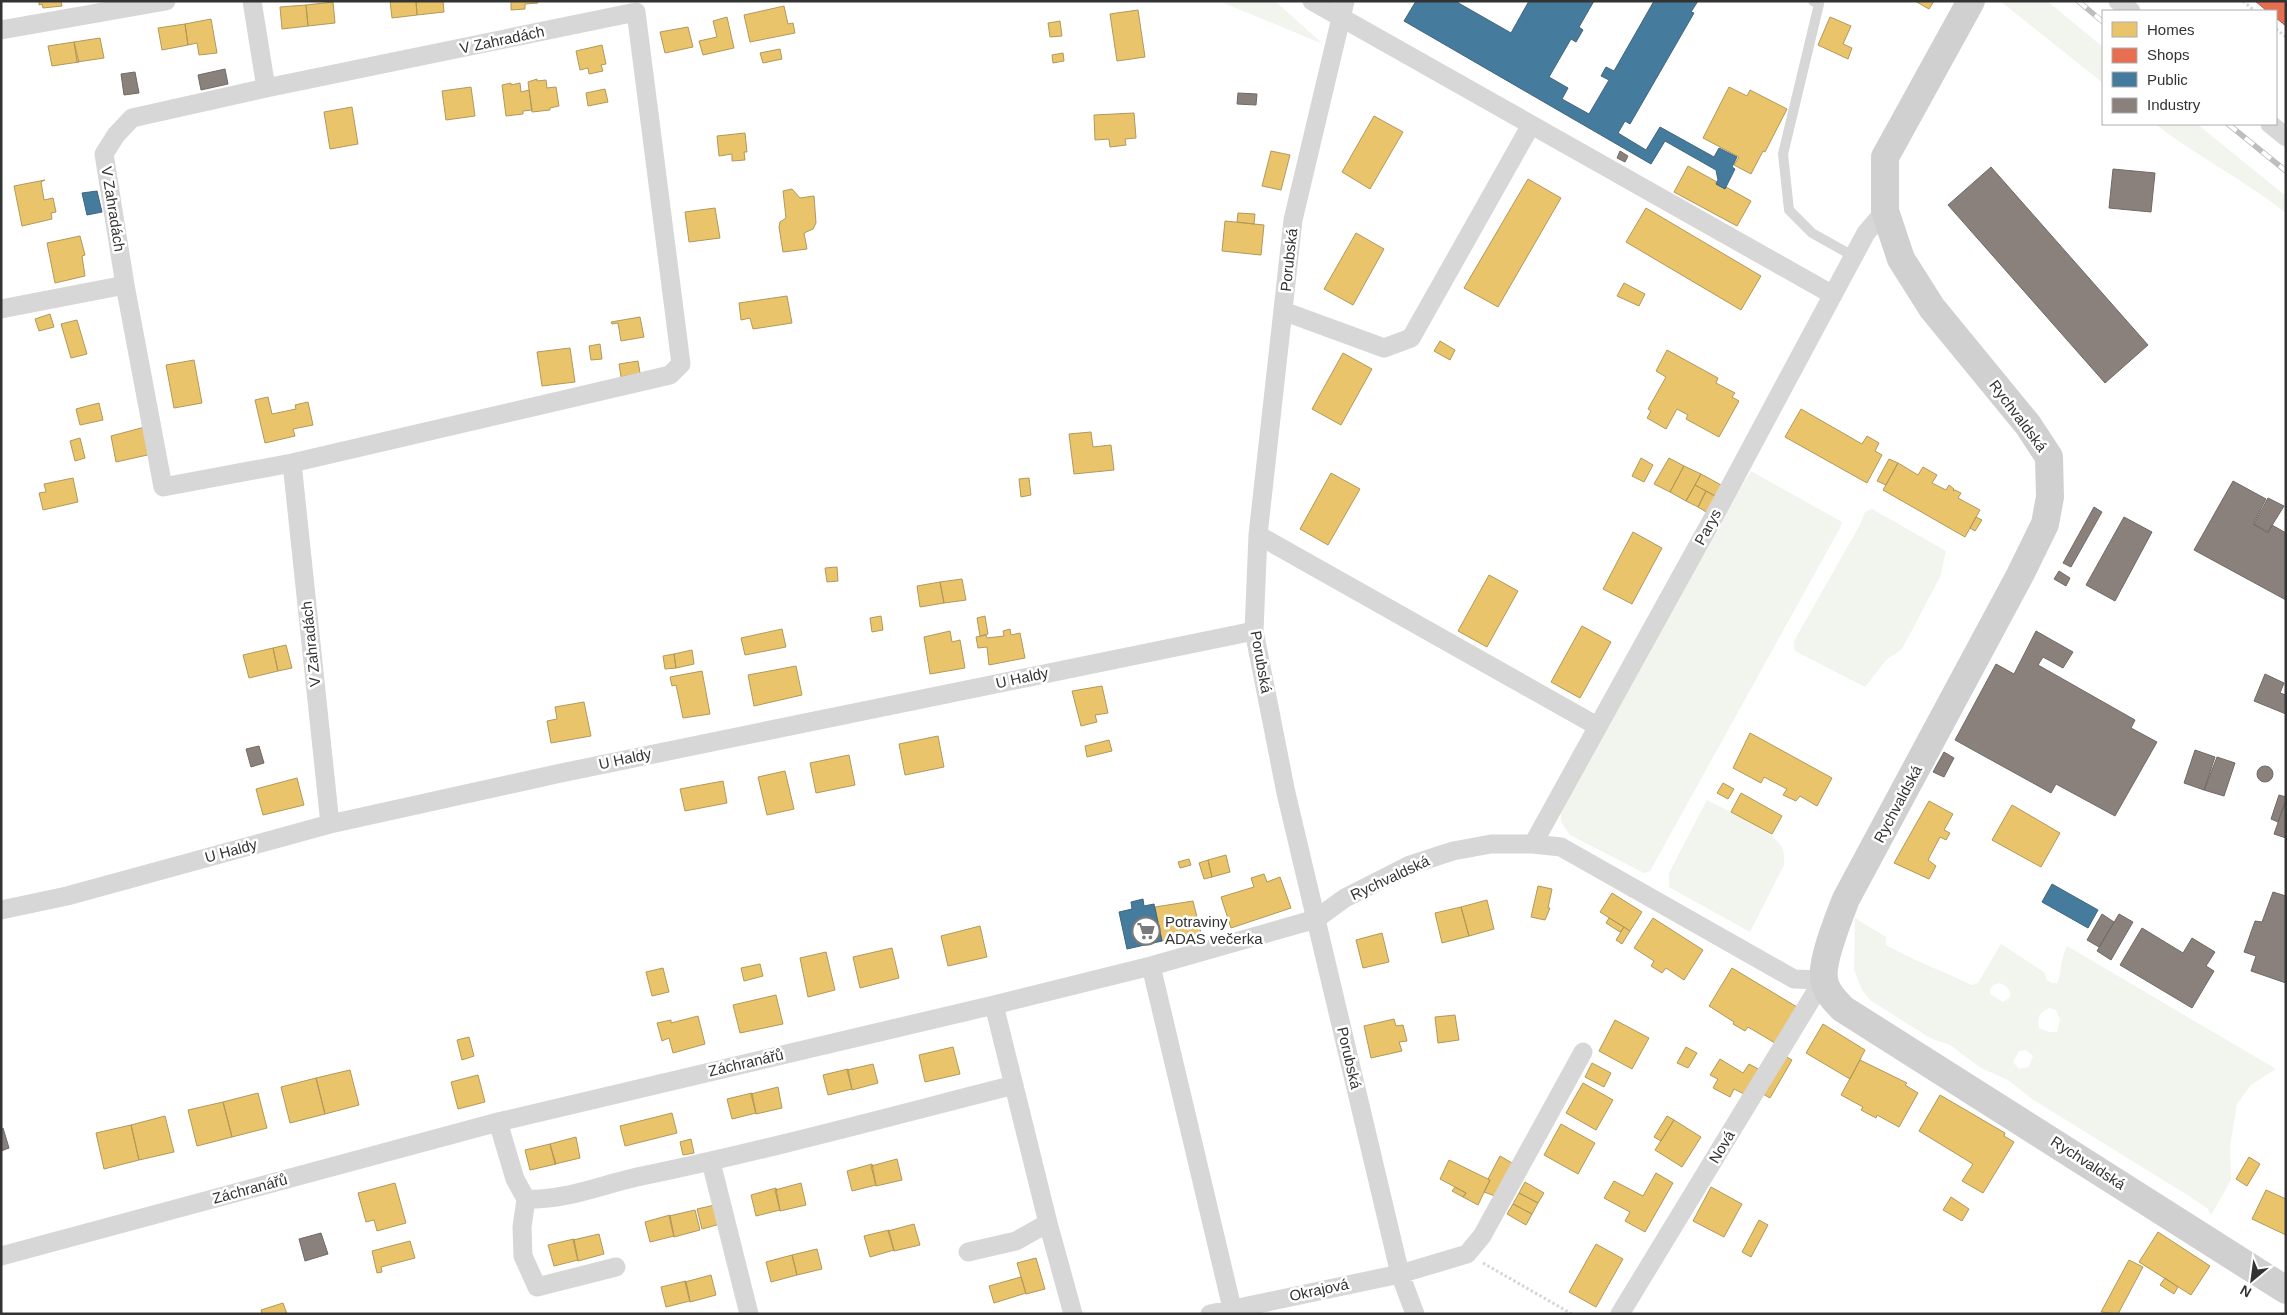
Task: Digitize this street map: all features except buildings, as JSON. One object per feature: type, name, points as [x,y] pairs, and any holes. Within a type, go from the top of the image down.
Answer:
[{"type":"street","points":[[1,30],[166,1]]},
{"type":"street","points":[[252,1],[266,88]]},
{"type":"street","points":[[1312,1],[1343,10],[1531,125],[1833,295]]},
{"type":"street","name":"Rychvaldská","points":[[1971,1],[1885,157],[1885,211],[1901,259],[1932,308],[2028,425],[2049,457],[2050,497],[2046,524],[1846,899],[1827,957],[1824,980],[1831,996],[1843,1009],[2286,1290]]},
{"type":"street","points":[[2118,1],[2130,10]]},
{"type":"street","name":"Porubská","points":[[1343,10],[1293,220],[1258,535],[1254,630],[1286,794],[1400,1274],[1415,1314]]},
{"type":"street","name":"V Zahradách","points":[[636,12],[681,364],[670,375],[292,463],[163,487],[125,284],[104,154],[116,135],[132,118],[266,88],[636,12]]},
{"type":"street","points":[[1283,311],[1384,348],[1411,338],[1531,125]]},
{"type":"street","points":[[2271,125],[2286,137]]},
{"type":"street","name":"Parys","points":[[1533,844],[1717,511],[1853,256],[1866,233],[1885,211]]},
{"type":"street","points":[[1,309],[125,284]]},
{"type":"street","name":"V Zahradách","points":[[292,463],[330,824]]},
{"type":"street","points":[[1258,535],[1597,726]]},
{"type":"street","name":"U Haldy","points":[[1,910],[67,896],[330,824],[560,773],[1254,630]]},
{"type":"street","name":"Rychvaldská","points":[[1316,919],[1345,898],[1410,865],[1463,849],[1491,844],[1533,844],[1561,847],[1794,978],[1824,980]]},
{"type":"street","name":"Záchranářů","points":[[1,1256],[498,1122],[994,1005],[1151,966],[1316,919]]},
{"type":"street","points":[[1151,966],[1232,1308]]},
{"type":"street","name":"Nová","points":[[1620,1314],[1824,980]]},
{"type":"street","points":[[994,1005],[1048,1223],[1073,1314]]},
{"type":"street","points":[[1400,1274],[1468,1254],[1482,1236],[1583,1052]]},
{"type":"street","points":[[526,1199],[545,1200],[624,1180],[711,1162],[1014,1085]]},
{"type":"street","points":[[498,1122],[515,1179],[526,1199],[522,1227],[523,1256],[537,1287],[616,1267]]},
{"type":"street","points":[[711,1162],[749,1314]]},
{"type":"street","points":[[968,1252],[1016,1241],[1048,1223]]},
{"type":"street","name":"Okrajová","points":[[1210,1314],[1400,1274]]},
{"type":"lane","points":[[1813,1],[1819,4],[1783,154],[1789,210],[1812,233],[1853,256]]},
{"type":"path","points":[[2243,1],[2254,10]]},
{"type":"path","points":[[1468,1254],[1572,1314]]},
{"type":"shaded area","points":[[1219,1],[1275,1],[1323,44]]},
{"type":"shaded area","points":[[2000,1],[2047,1],[2102,46],[2102,82]]},
{"type":"shaded area","points":[[2156,125],[2198,125],[2286,196],[2286,213],[2254,190]]},
{"type":"shaded area","points":[[1751,471],[1842,522],[1650,871],[1644,873],[1570,835],[1561,822],[1561,811],[1732,501]]},
{"type":"shaded area","points":[[1872,509],[1946,551],[1940,577],[1902,649],[1886,660],[1865,687],[1795,651],[1794,641],[1861,523],[1865,512]]},
{"type":"shaded area","points":[[1707,800],[1768,833],[1781,846],[1783,851],[1784,865],[1750,932],[1669,887],[1669,873]]},
{"type":"shaded area","points":[[1855,918],[1886,937],[1886,945],[1972,985],[1978,983],[2001,944],[2044,972],[2047,980],[2057,983],[2067,946],[2276,1069],[2251,1085],[2237,1104],[2230,1146],[2231,1180],[2211,1215],[2207,1208],[2189,1196],[2032,1099],[2008,1080],[1981,1068],[1950,1045],[1930,1038],[1870,1000],[1862,990],[1854,970]],"holes":[[[2000,983],[2007,987],[2011,994],[2003,1002],[1990,994],[1993,985]],[[2049,1008],[2056,1010],[2060,1020],[2057,1032],[2050,1032],[2039,1028],[2038,1021],[2041,1014]],[[2026,1050],[2033,1056],[2029,1067],[2019,1069],[2013,1062],[2019,1051]]]},
{"type":"railway","points":[[2078,1],[2102,21]]},
{"type":"railway","points":[[2229,125],[2286,171]]},
{"type":"place","name":"Potraviny ADAS večerka","points":[[1146,931]]}]
